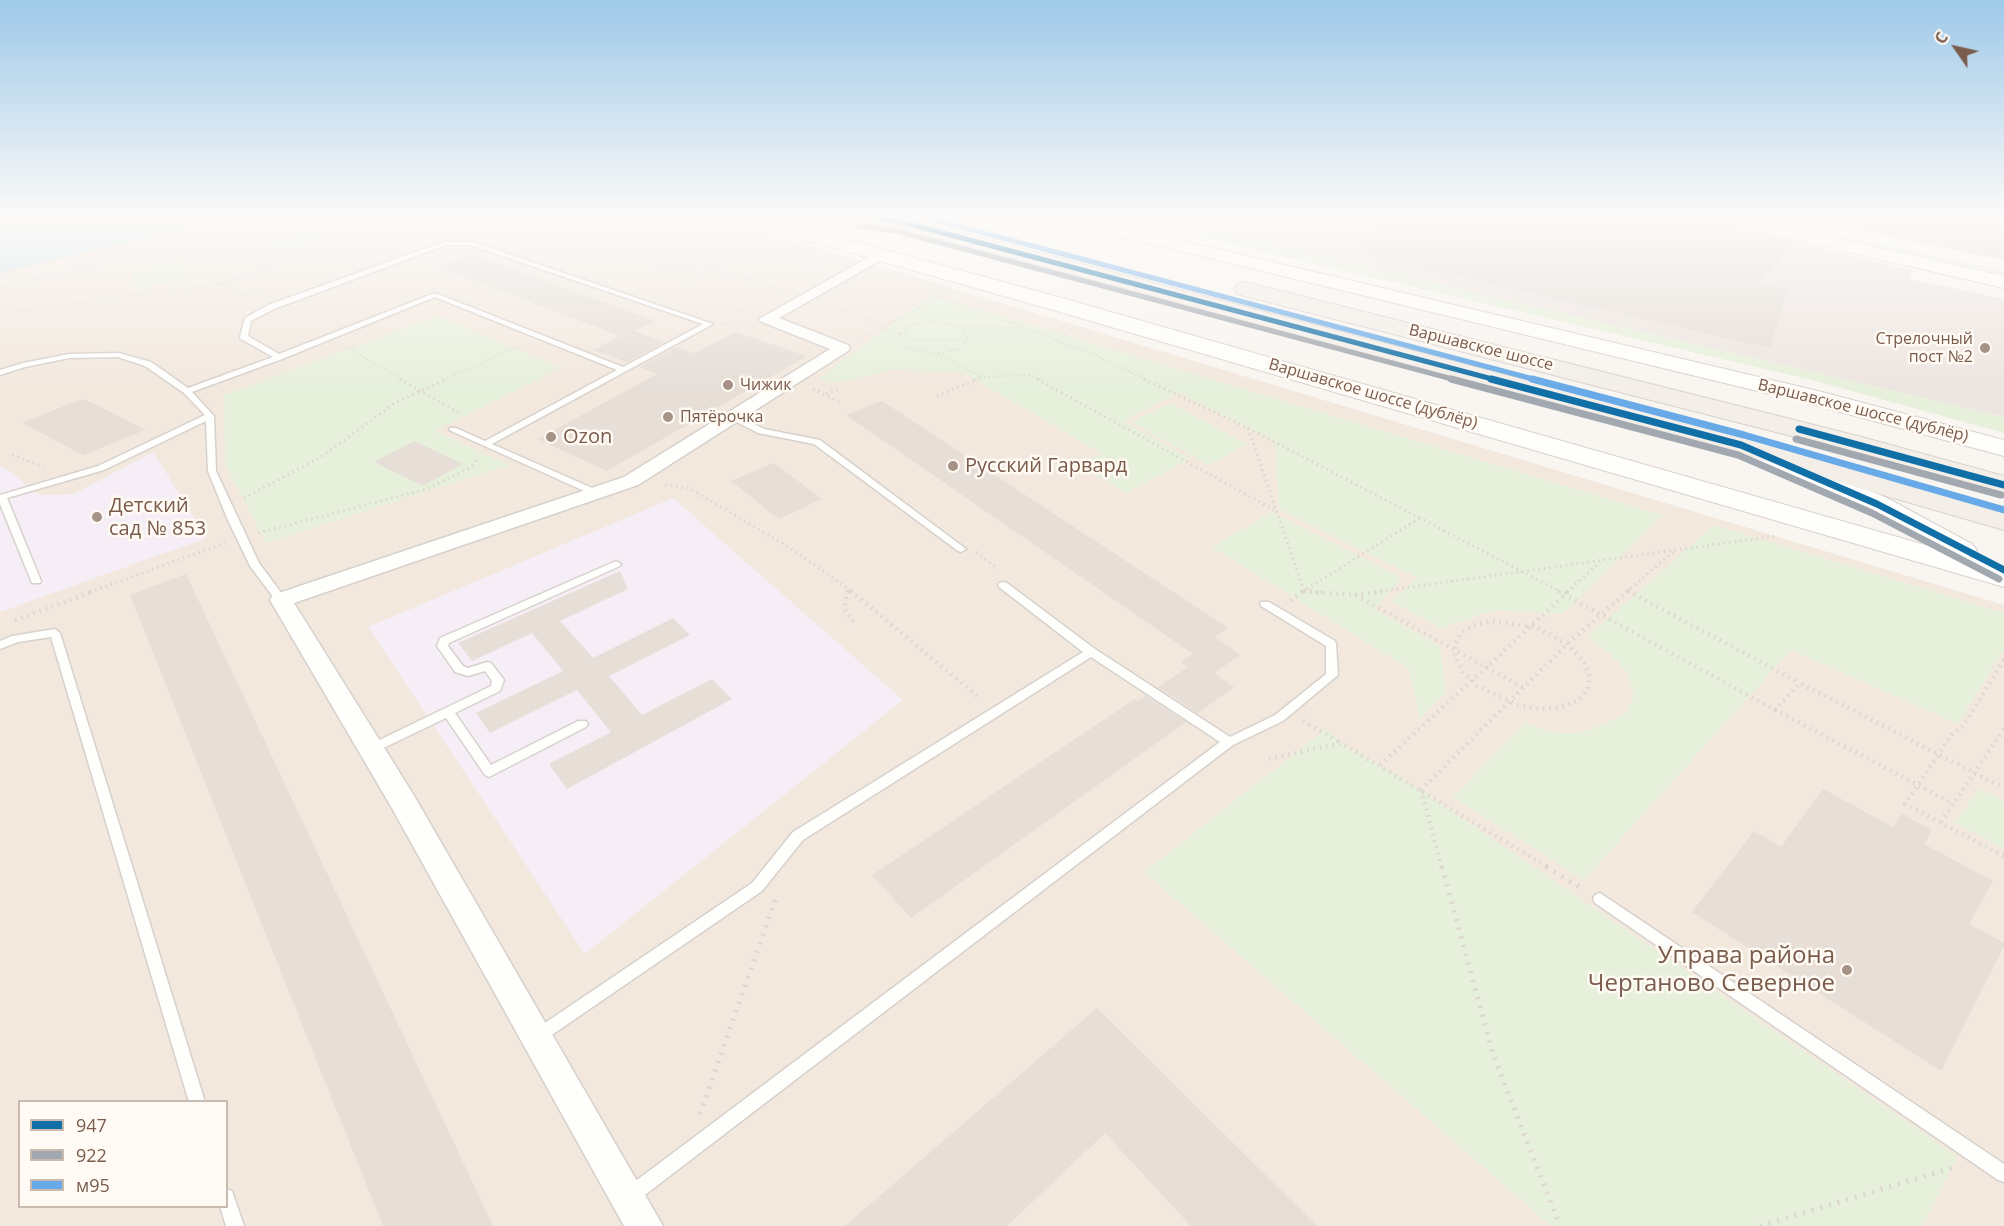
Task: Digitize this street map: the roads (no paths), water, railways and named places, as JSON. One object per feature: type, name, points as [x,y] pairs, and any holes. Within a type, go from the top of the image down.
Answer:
[{"type":"main road","name":"Варшавское шоссе (дублёр)","points":[[942,273],[1061,305],[2004,577]]},
{"type":"main road","name":"Варшавское шоссе","points":[[1092,273],[1741,445],[2004,521]]},
{"type":"main road","name":"Варшавское шоссе","points":[[1182,273],[1837,439],[2004,485]]},
{"type":"main road","name":"Варшавское шоссе (дублёр)","points":[[1296,273],[1809,396],[2004,448]]},
{"type":"main road","points":[[1965,273],[2004,282]]},
{"type":"main road","points":[[1741,445],[1877,504],[2004,570]]},
{"type":"street","points":[[644,1226],[538,1036],[371,748],[281,600],[631,481],[842,348],[767,320],[847,273]]},
{"type":"lane","points":[[279,357],[244,337],[248,320],[271,307],[363,273]]},
{"type":"lane","points":[[485,444],[709,324],[560,273]]},
{"type":"lane","points":[[187,391],[330,338],[435,295],[622,369]]},
{"type":"lane","points":[[0,374],[23,365],[69,356],[119,355],[148,364],[187,391],[210,416],[212,471],[227,507],[254,564],[281,600]]},
{"type":"lane","points":[[36,581],[2,498],[101,468],[210,416]]},
{"type":"lane","points":[[732,416],[761,431],[817,442],[961,549]]},
{"type":"lane","points":[[453,430],[596,493]]},
{"type":"lane","points":[[371,748],[487,693],[498,684],[487,666],[461,672],[442,646],[444,641],[616,564]]},
{"type":"lane","points":[[1003,585],[1090,652],[1229,742]]},
{"type":"lane","points":[[628,1198],[1229,742],[1279,718],[1332,675],[1331,644],[1265,604]]},
{"type":"lane","points":[[0,645],[16,639],[55,633],[197,1100]]},
{"type":"lane","points":[[538,1036],[756,887],[798,836],[1090,652]]},
{"type":"lane","points":[[448,712],[489,772],[582,724]]},
{"type":"lane","points":[[1600,899],[2004,1174]]},
{"type":"lane","points":[[228,1203],[235,1226]]},
{"type":"place","name":"Стрелочный пост №2","points":[[1985,348]]},
{"type":"place","name":"Чижик","points":[[728,385]]},
{"type":"place","name":"Пятёрочка","points":[[668,417]]},
{"type":"place","name":"Ozon","points":[[551,437]]},
{"type":"place","name":"Русский Гарвард","points":[[953,466]]},
{"type":"place","name":"Детский сад № 853","points":[[97,517]]},
{"type":"place","name":"Управа района Чертаново Северное","points":[[1847,970]]}]
